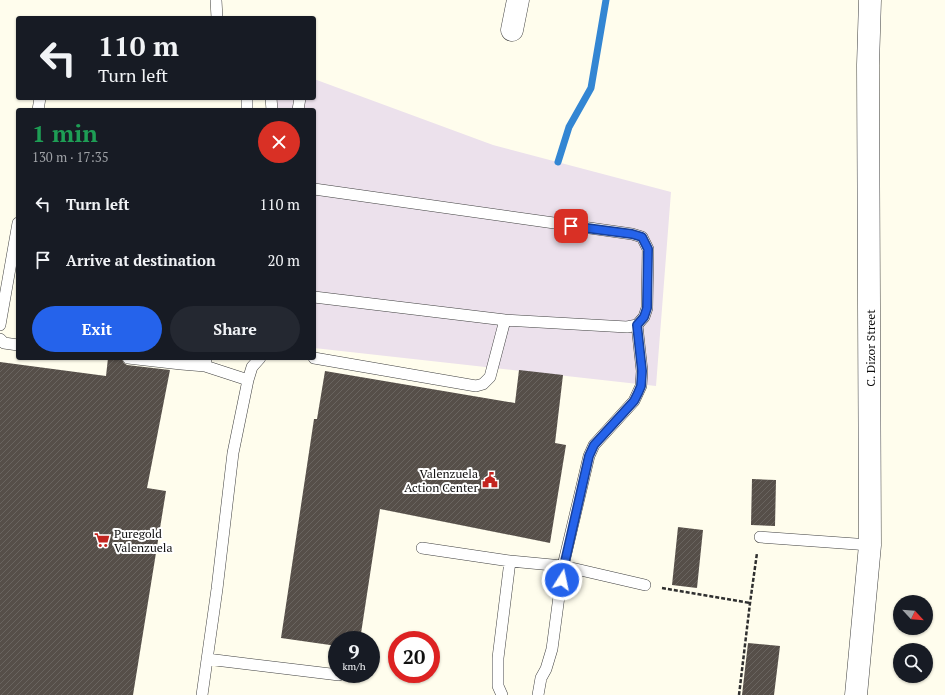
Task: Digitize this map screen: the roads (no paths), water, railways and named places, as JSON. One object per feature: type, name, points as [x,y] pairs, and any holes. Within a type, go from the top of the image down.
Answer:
[{"type":"street","points":[[512,30],[518,0]]},
{"type":"street","name":"C. Dizor Street","points":[[856,695],[870,545],[868,72],[870,0]]},
{"type":"lane","points":[[216,0],[217,16]]},
{"type":"lane","points":[[316,190],[632,234],[642,237],[648,249],[647,308],[644,317],[637,325],[627,327],[505,320],[316,297]]},
{"type":"lane","points":[[0,325],[16,234]]},
{"type":"lane","points":[[316,358],[476,386],[483,384],[490,377],[505,320]]},
{"type":"lane","points":[[538,695],[541,678],[546,669],[552,649],[564,566],[589,456],[594,445],[634,401],[641,386],[642,371],[637,325]]},
{"type":"lane","points":[[0,339],[4,344],[16,345]]},
{"type":"lane","points":[[146,360],[181,364],[205,362],[248,380]]},
{"type":"lane","points":[[202,695],[217,590],[233,453],[248,380],[252,367],[258,360]]},
{"type":"lane","points":[[760,538],[870,545]]},
{"type":"lane","points":[[422,548],[510,561],[564,566],[645,585]]},
{"type":"lane","points":[[502,695],[498,686],[498,658],[510,561]]},
{"type":"lane","points":[[207,659],[328,673]]},
{"type":"waterway","points":[[558,162],[569,127],[591,88],[606,0]]},
{"type":"place","name":"Valenzuela Action Center","points":[[490,480]]},
{"type":"place","name":"Puregold Valenzuela","points":[[102,540]]}]
